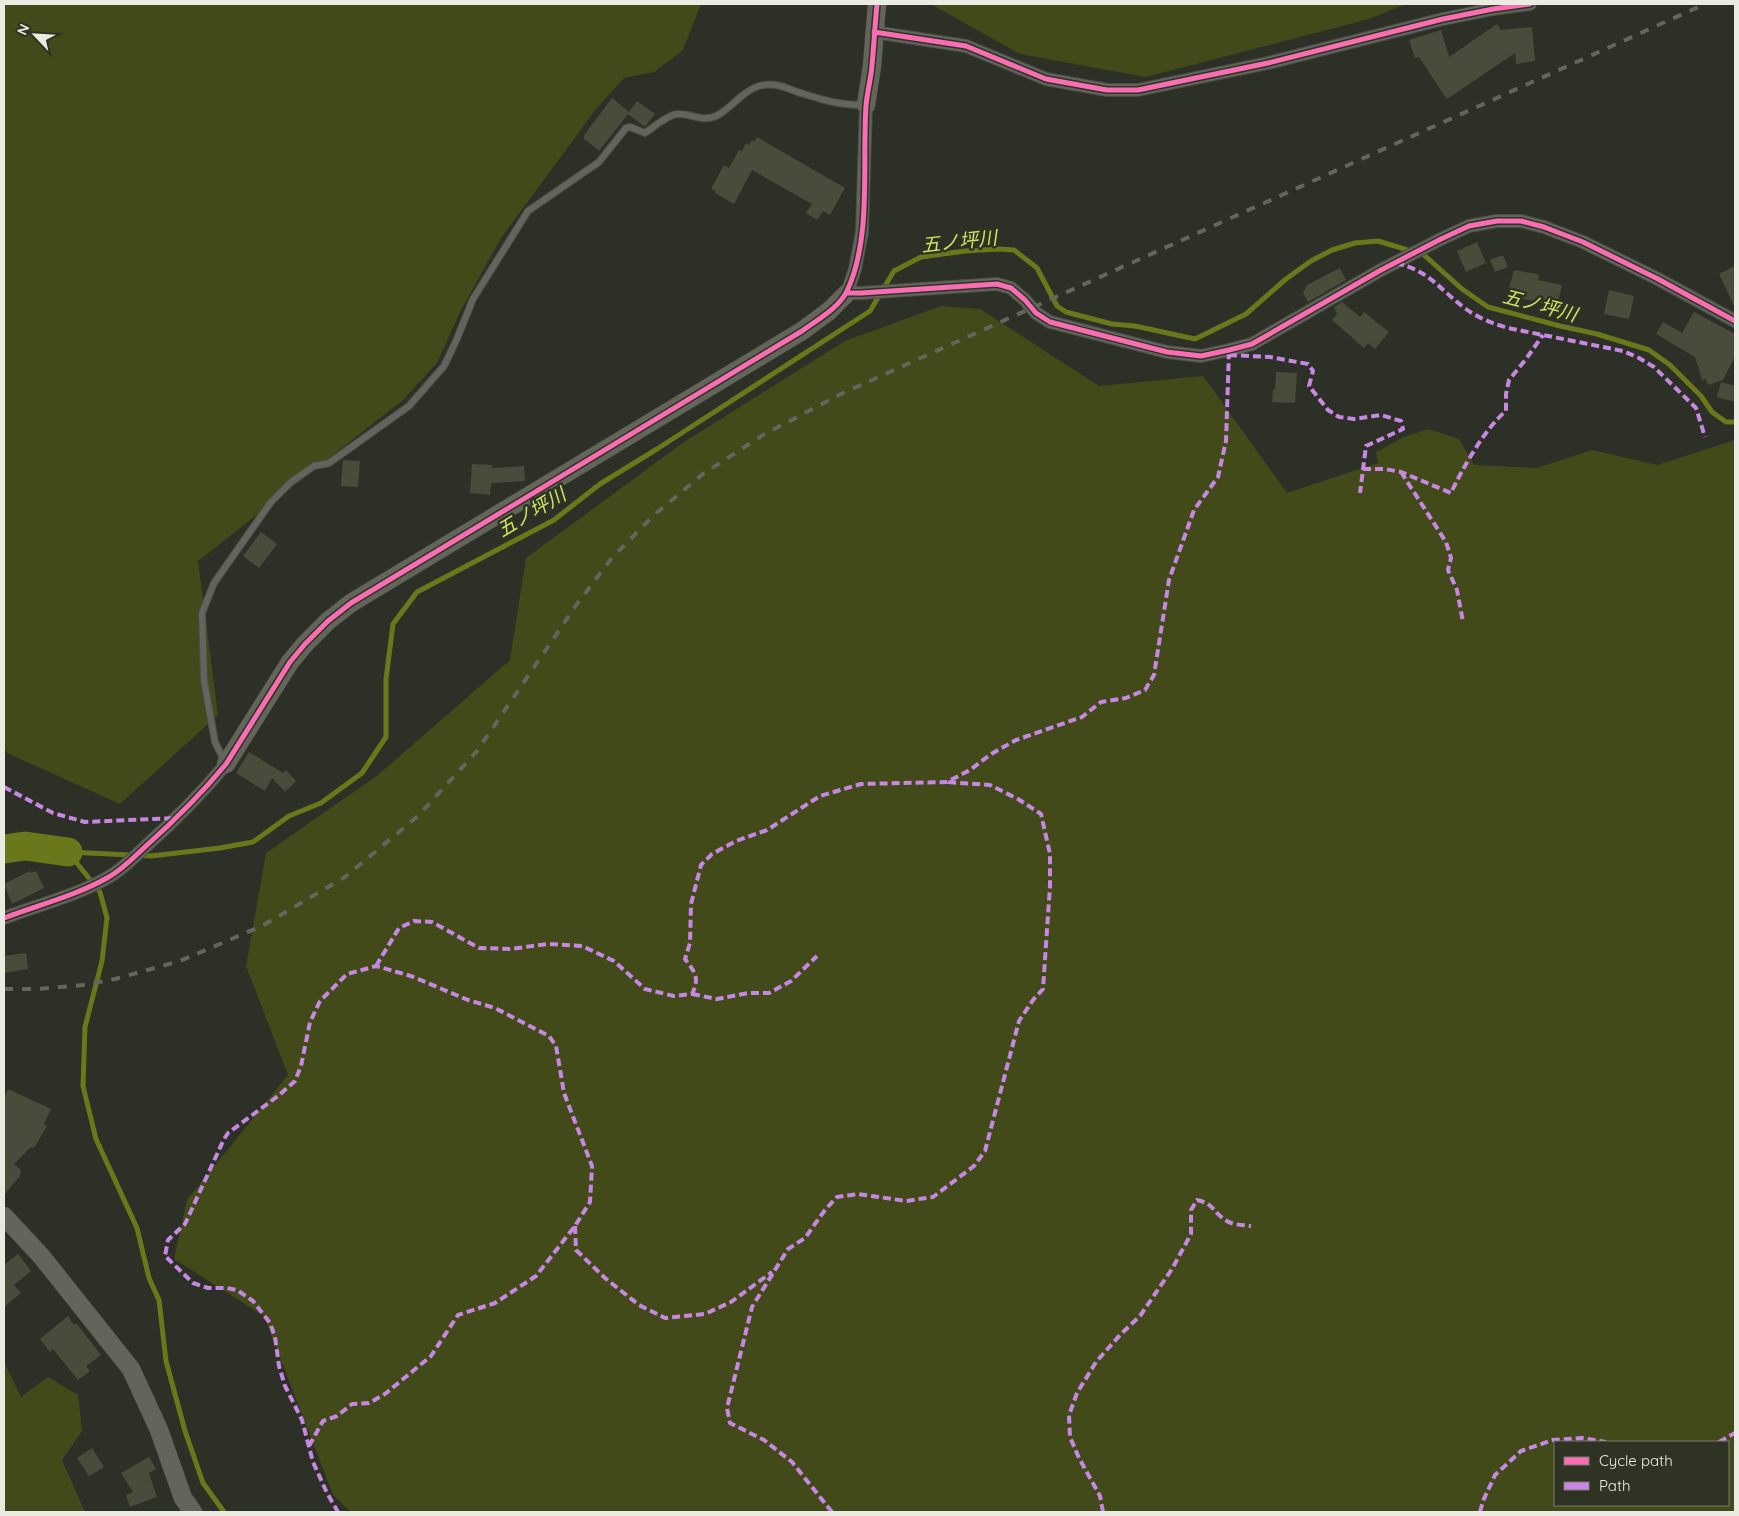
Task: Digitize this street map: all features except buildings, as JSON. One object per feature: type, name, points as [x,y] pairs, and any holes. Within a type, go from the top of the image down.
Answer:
[{"type":"street","points":[[854,293],[862,232],[866,105],[872,66],[877,4]]},
{"type":"street","points":[[874,32],[966,46],[1046,79],[1107,90],[1138,90],[1268,63],[1443,19],[1530,4]]},
{"type":"street","points":[[4,918],[80,891],[105,879],[122,868],[152,841],[226,764],[290,662],[305,644],[328,621],[351,604],[802,331],[854,293],[997,284],[1011,288],[1036,312],[1050,322],[1167,352],[1201,356],[1252,344],[1381,270],[1469,226],[1497,221],[1521,221],[1544,227],[1583,242],[1658,279],[1735,321]]},
{"type":"street","points":[[4,1216],[42,1257],[131,1369],[158,1430],[183,1498],[193,1512]]},
{"type":"lane","points":[[226,764],[215,742],[204,680],[202,613],[214,583],[271,502],[292,482],[314,466],[329,463],[409,406],[444,366],[473,299],[528,211],[599,162],[626,128],[630,127],[645,133],[674,115],[680,114],[705,119],[717,115],[751,89],[775,84],[824,101],[842,105],[866,105]]},
{"type":"green space","points":[[4,4],[701,4],[683,50],[654,72],[624,78],[596,109],[501,238],[461,310],[437,363],[403,400],[198,561],[218,715],[120,804],[7,753],[4,748]]},
{"type":"green space","points":[[931,4],[1406,4],[1369,19],[1146,77],[1020,54]]},
{"type":"green space","points":[[941,306],[980,309],[1099,386],[1203,376],[1287,493],[1378,463],[1376,452],[1404,437],[1429,429],[1459,439],[1474,465],[1537,468],[1592,450],[1657,465],[1735,440],[1735,1512],[351,1512],[333,1495],[264,1316],[174,1259],[187,1200],[288,1075],[246,966],[266,853],[378,775],[510,660],[526,558],[684,442],[845,341]]},
{"type":"green space","points":[[4,1362],[21,1397],[48,1377],[78,1395],[82,1431],[62,1460],[85,1512],[4,1512]]},
{"type":"waterway","name":"五ノ坪川","points":[[68,852],[151,856],[253,842],[289,816],[321,803],[362,773],[386,737],[386,679],[393,624],[417,592],[554,520],[600,484],[870,311],[894,271],[921,257],[965,251],[1014,250],[1037,268],[1057,306],[1066,312],[1112,324],[1135,326],[1195,339],[1246,314],[1286,279],[1311,261],[1332,250],[1355,243],[1378,241],[1424,255],[1462,289],[1488,307],[1597,334],[1649,350],[1670,365],[1701,396],[1712,412],[1726,422],[1735,422]]},
{"type":"waterway","points":[[4,849],[25,846],[68,852]]},
{"type":"waterway","points":[[68,852],[100,892],[107,918],[102,961],[85,1027],[83,1086],[96,1139],[137,1228],[149,1278],[159,1300],[166,1361],[185,1431],[203,1483],[224,1512]]},
{"type":"railway","points":[[4,989],[38,989],[83,985],[115,979],[180,961],[262,926],[345,877],[418,816],[477,751],[577,604],[611,559],[654,515],[703,474],[763,435],[841,394],[1705,4]]},
{"type":"marked path","points":[[1396,263],[1418,271],[1466,309],[1492,323],[1508,328],[1623,351],[1639,358],[1654,367],[1696,408],[1705,437]]},
{"type":"marked path","points":[[1363,469],[1385,469],[1401,472],[1451,493],[1461,472],[1483,438],[1498,418],[1506,411],[1506,394],[1509,380],[1543,335]]},
{"type":"marked path","points":[[376,966],[399,928],[414,921],[432,922],[479,948],[510,949],[548,944],[582,946],[614,961],[645,989],[674,996],[692,994],[696,979],[685,959],[690,943],[691,904],[701,865],[712,854],[736,841],[767,830],[820,796],[861,784],[947,782],[970,770],[991,754],[1016,740],[1082,717],[1101,702],[1126,698],[1145,690],[1154,675],[1169,580],[1194,510],[1218,477],[1226,441],[1229,350]]},
{"type":"marked path","points":[[1229,355],[1270,357],[1308,364],[1313,371],[1309,386],[1328,410],[1339,417],[1354,419],[1381,415],[1401,421],[1403,429],[1366,446],[1360,493]]},
{"type":"marked path","points":[[1401,472],[1446,542],[1451,558],[1448,570],[1457,590],[1463,622]]},
{"type":"marked path","points":[[832,1512],[792,1462],[764,1440],[730,1423],[727,1408],[752,1307],[788,1249],[805,1238],[837,1197],[858,1194],[906,1201],[933,1197],[974,1166],[985,1151],[1019,1021],[1043,989],[1050,886],[1050,854],[1041,814],[1018,799],[990,785],[947,782]]},
{"type":"marked path","points":[[4,787],[53,813],[85,822],[175,818]]},
{"type":"marked path","points":[[692,994],[717,999],[748,993],[769,993],[791,981],[817,956]]},
{"type":"marked path","points":[[309,1446],[323,1421],[337,1416],[352,1404],[369,1403],[385,1394],[431,1356],[458,1315],[495,1303],[536,1276],[575,1226],[590,1202],[592,1166],[564,1093],[556,1046],[549,1036],[495,1008],[468,1000],[411,976],[376,966],[347,974],[320,1001],[310,1022],[301,1066],[295,1081],[228,1133],[185,1224],[168,1240],[165,1256],[193,1283],[208,1288],[237,1290],[253,1301],[270,1323],[275,1337],[279,1366],[285,1386],[302,1420],[313,1462],[338,1512]]},
{"type":"marked path","points":[[1103,1512],[1100,1496],[1070,1437],[1069,1415],[1077,1393],[1096,1362],[1140,1316],[1172,1269],[1191,1234],[1191,1210],[1197,1200],[1210,1206],[1229,1222],[1251,1226]]},
{"type":"marked path","points":[[575,1226],[576,1250],[605,1278],[639,1305],[665,1318],[705,1314],[731,1302],[772,1272]]},
{"type":"marked path","points":[[1721,1441],[1735,1433]]},
{"type":"marked path","points":[[1480,1512],[1495,1475],[1521,1451],[1553,1440],[1582,1438],[1600,1441]]},
{"type":"cycle path","points":[[4,918],[69,895],[95,884],[123,868],[177,817],[217,775],[226,764],[290,662],[328,621],[351,603],[802,331],[839,303],[847,291],[855,270],[860,248],[863,224],[866,106],[877,4]]},
{"type":"cycle path","points":[[874,32],[966,46],[1046,79],[1107,90],[1138,90],[1268,63],[1443,19],[1530,4]]},
{"type":"cycle path","points":[[847,293],[997,284],[1011,288],[1036,313],[1050,322],[1167,352],[1201,356],[1252,344],[1381,270],[1469,226],[1497,221],[1521,221],[1544,227],[1583,242],[1658,279],[1735,321]]}]
